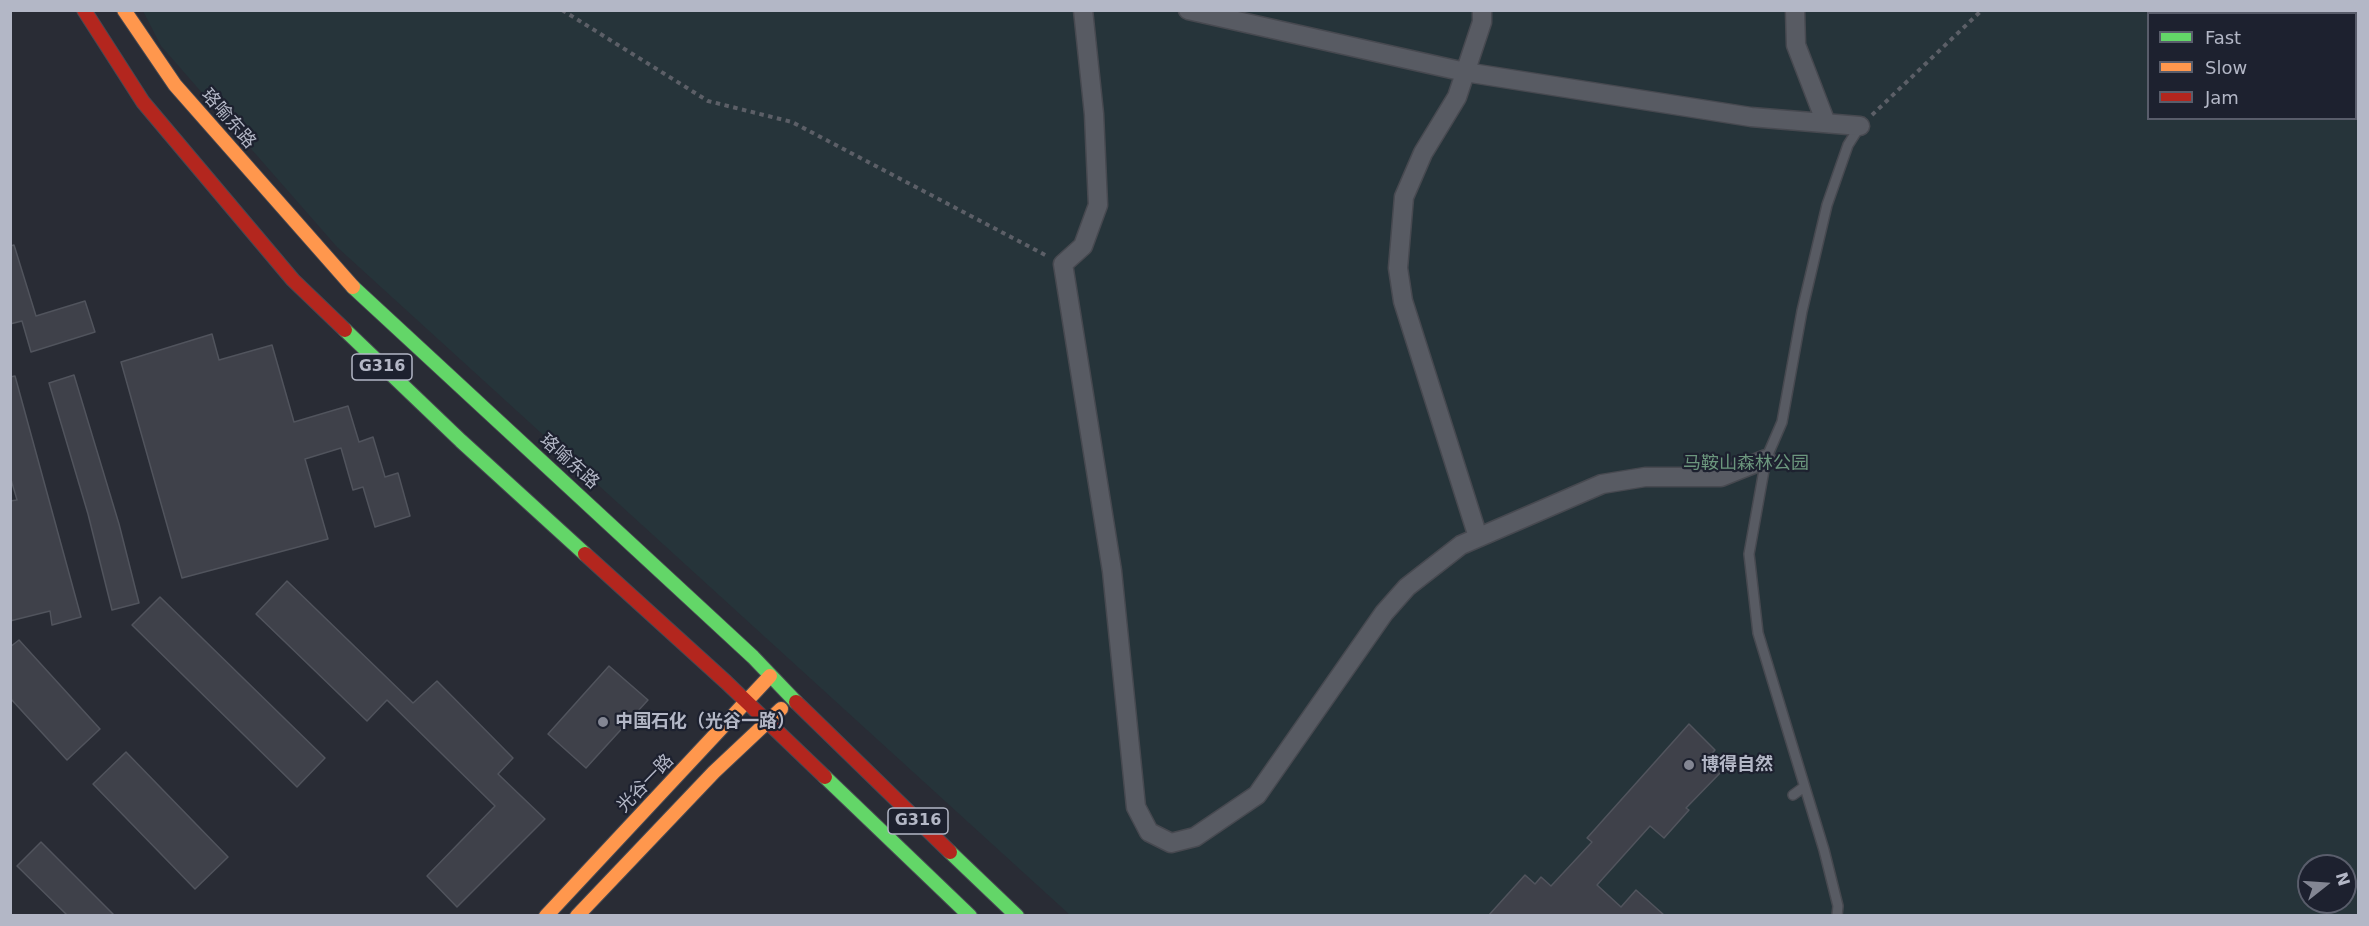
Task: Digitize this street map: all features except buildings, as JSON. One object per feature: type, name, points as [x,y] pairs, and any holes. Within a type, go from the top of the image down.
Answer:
[{"type":"main road","name":"G316","points":[[84,10],[143,102],[293,280],[461,441],[747,702],[970,915]]},
{"type":"main road","name":"珞喻东路","points":[[124,10],[175,85],[321,254],[360,294],[770,676],[1017,915]]},
{"type":"main road","name":"光谷一路","points":[[546,915],[770,676]]},
{"type":"main road","points":[[577,915],[714,772],[793,699]]},
{"type":"street","points":[[1083,10],[1094,114],[1098,205],[1083,246],[1063,264],[1112,571],[1136,807],[1149,832],[1171,843],[1195,837],[1257,795],[1384,613],[1407,587],[1461,545],[1602,484],[1645,477],[1721,477],[1766,459]]},
{"type":"street","points":[[1188,10],[1465,72],[1751,117],[1860,126]]},
{"type":"street","points":[[1478,537],[1403,301],[1398,268],[1404,196],[1423,153],[1457,97],[1482,22],[1482,10]]},
{"type":"street","points":[[1795,10],[1796,45],[1826,123]]},
{"type":"lane","points":[[1837,915],[1838,906],[1758,633],[1749,554],[1766,459],[1782,422],[1802,310],[1827,205],[1848,145],[1860,126]]},
{"type":"lane","points":[[1793,795],[1804,787]]},
{"type":"path","points":[[562,10],[708,101],[792,122],[1063,264]]},
{"type":"path","points":[[1860,126],[1982,10]]},
{"type":"green space","name":"马鞍山森林公园","points":[[143,11],[2358,11],[2358,915],[1070,915],[337,247],[161,46]]},
{"type":"traffic: fast","points":[[353,287],[753,657],[796,702]]},
{"type":"traffic: fast","points":[[345,330],[461,441],[585,554]]},
{"type":"traffic: fast","points":[[825,777],[970,916]]},
{"type":"traffic: fast","points":[[950,852],[1017,916]]},
{"type":"traffic: slow","points":[[124,10],[175,85],[353,287]]},
{"type":"traffic: slow","points":[[546,916],[770,676]]},
{"type":"traffic: slow","points":[[577,916],[714,772],[781,709]]},
{"type":"traffic: jam","points":[[84,10],[143,102],[293,280],[345,330]]},
{"type":"traffic: jam","points":[[585,554],[726,682],[825,777]]},
{"type":"traffic: jam","points":[[796,702],[950,852]]},
{"type":"place","name":"中国石化（光谷一路）","points":[[603,722]]},
{"type":"place","name":"博得自然","points":[[1689,765]]}]
